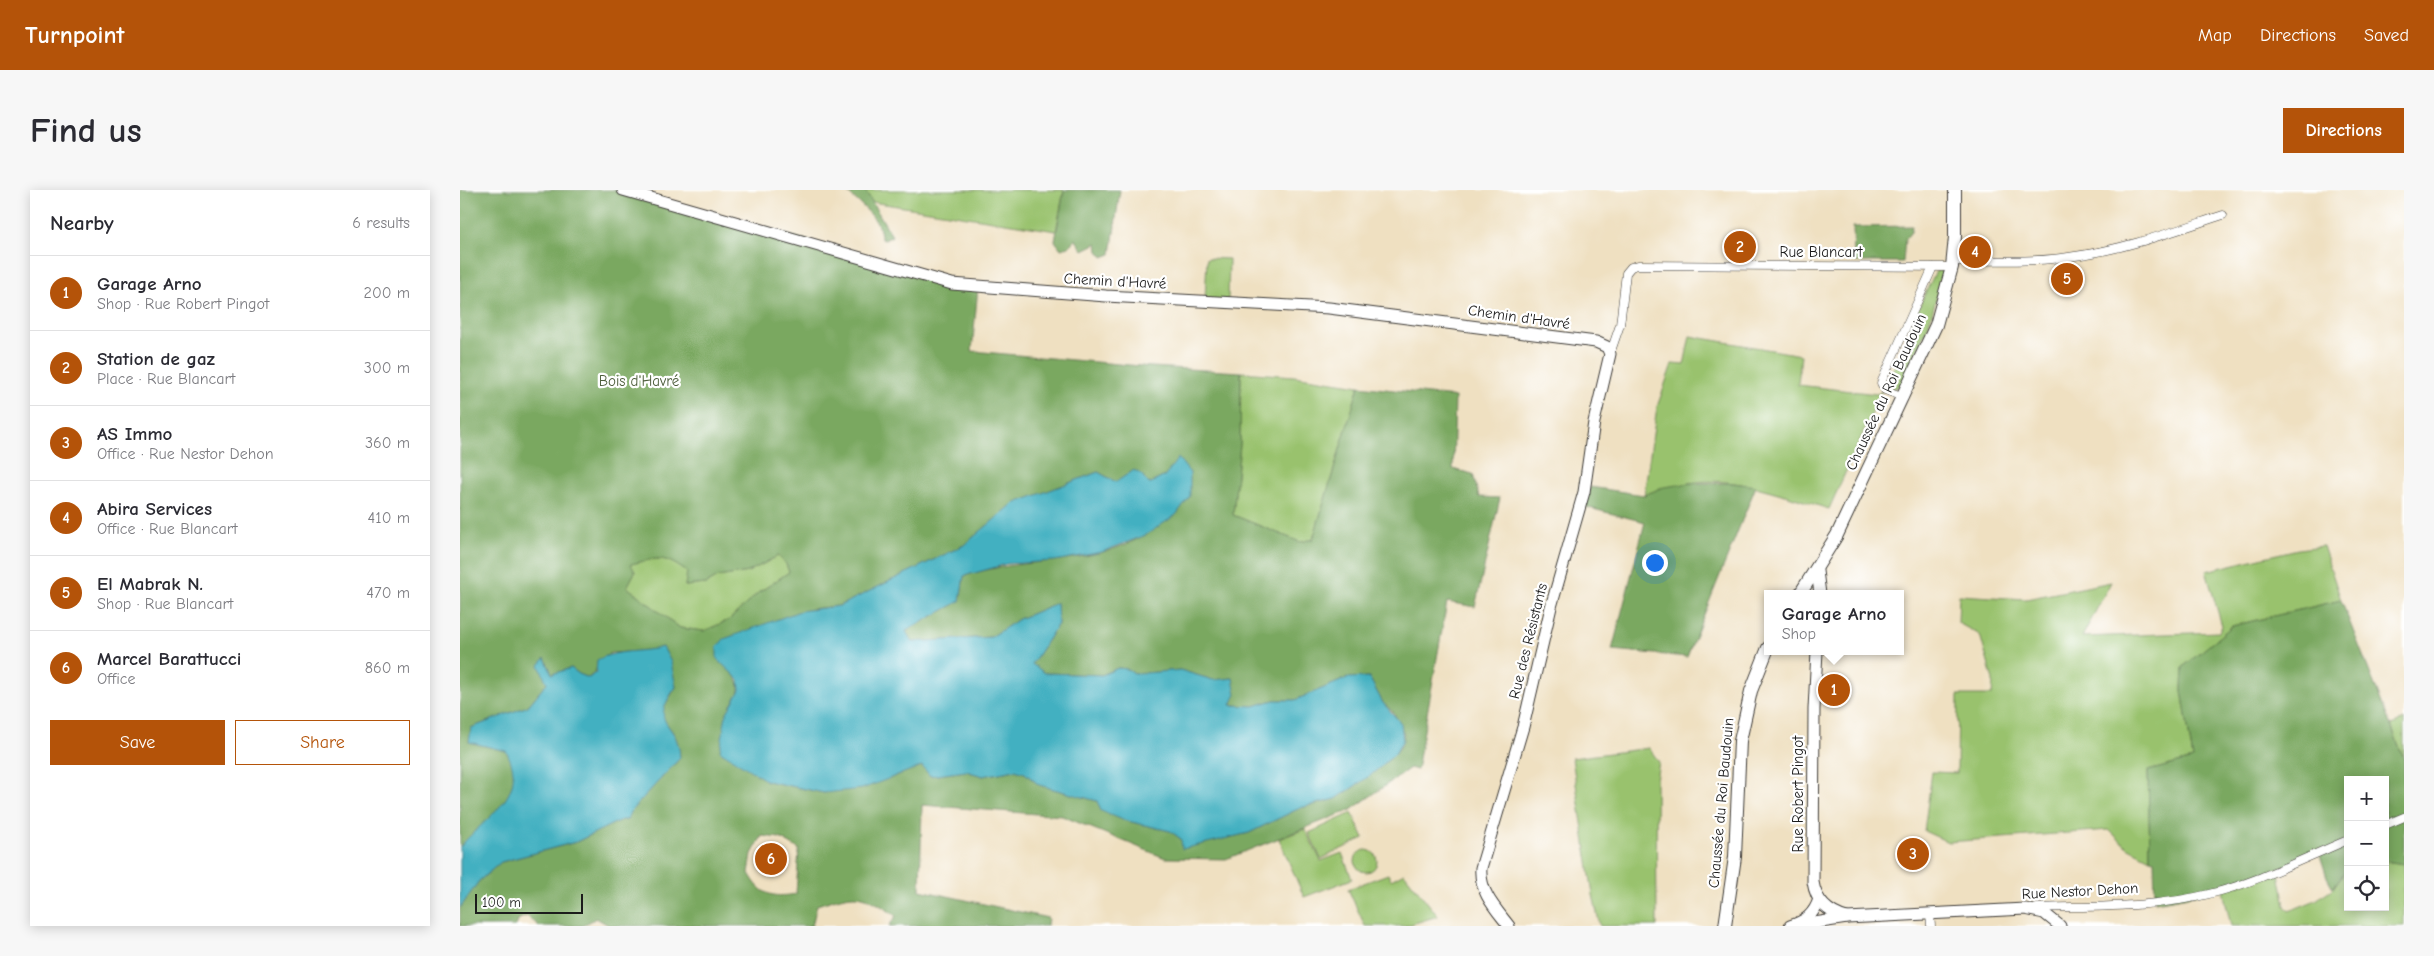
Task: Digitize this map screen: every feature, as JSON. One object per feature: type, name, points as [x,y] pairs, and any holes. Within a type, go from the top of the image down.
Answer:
[{"type":"main road","name":"Chaussée du Roi Baudouin","points":[[1803,590],[1817,571],[1837,536],[1904,397],[1936,325],[1953,264],[1955,190]]},
{"type":"main road","name":"Chaussée du Roi Baudouin","points":[[1725,926],[1735,857],[1740,742],[1751,691],[1765,655]]},
{"type":"main road","name":"Chaussée du Roi Baudouin","points":[[1718,926],[1727,904]]},
{"type":"street","name":"Chemin d'Havré","points":[[623,190],[952,284],[1106,296],[1339,309],[1596,342],[1606,347],[1610,354]]},
{"type":"street","name":"Rue Blancart","points":[[1610,354],[1620,325],[1624,277],[1628,270],[1638,265],[1933,267],[1953,264],[2040,260],[2075,257],[2139,242],[2223,215]]},
{"type":"street","points":[[1904,397],[1885,390],[1881,383],[1933,267]]},
{"type":"street","name":"Rue des Résistants","points":[[1509,926],[1487,895],[1482,884],[1481,868],[1523,728],[1550,607],[1582,501],[1597,407],[1610,354]]},
{"type":"street","points":[[1817,571],[1819,590]]},
{"type":"street","name":"Rue Robert Pingot","points":[[1817,655],[1814,709],[1813,873],[1818,899]]},
{"type":"street","points":[[2389,823],[2404,817]]},
{"type":"street","name":"Rue Nestor Dehon","points":[[1790,926],[1847,918],[1931,920],[2025,909],[2121,905],[2193,898],[2232,888],[2344,842]]},
{"type":"street","points":[[1802,924],[1813,912],[1818,899],[1831,913],[1847,918]]},
{"type":"street","points":[[2025,909],[2044,913],[2060,926]]},
{"type":"green space","name":"Bois d'Havré","points":[[460,190],[623,190],[978,287],[972,351],[1152,367],[1241,372],[1240,444],[1233,515],[1300,542],[1313,539],[1359,386],[1455,397],[1453,469],[1473,474],[1479,497],[1500,498],[1475,607],[1447,602],[1417,770],[1410,768],[1351,810],[1226,859],[1165,858],[1062,816],[922,805],[920,890],[1048,918],[1047,926],[889,926],[896,916],[866,898],[851,896],[817,905],[812,926],[610,926],[596,918],[582,926],[539,926],[527,916],[519,919],[516,926],[460,926],[460,908],[479,881],[501,862],[576,842],[621,820],[627,820],[630,812],[680,758],[675,735],[663,719],[662,710],[676,687],[663,647],[648,651],[610,653],[589,678],[571,668],[552,674],[545,658],[540,665],[547,683],[528,706],[471,728],[469,742],[506,751],[514,765],[514,778],[505,800],[460,847]],"holes":[[[1098,472],[1116,482],[1141,474],[1149,484],[1165,476],[1157,526],[1136,540],[1113,549],[1089,555],[1013,565],[964,576],[960,601],[906,631],[911,642],[991,637],[1019,619],[1057,603],[1058,624],[1032,664],[1045,673],[1102,675],[1118,668],[1127,669],[1134,674],[1180,670],[1213,680],[1233,678],[1231,705],[1254,706],[1274,700],[1295,700],[1348,678],[1369,677],[1383,703],[1394,713],[1404,734],[1401,746],[1395,754],[1371,775],[1336,799],[1300,808],[1249,833],[1183,848],[1181,839],[1170,831],[1123,820],[1097,801],[1039,785],[1025,773],[1015,770],[983,776],[966,771],[930,776],[922,766],[824,793],[767,781],[726,714],[739,691],[738,682],[729,669],[786,618],[811,609],[839,606],[964,545],[1014,504]],[[778,556],[786,564],[789,572],[758,593],[729,620],[704,631],[680,628],[627,587],[635,572],[631,564],[648,560],[666,560],[687,572],[685,586],[706,584],[718,577],[748,572]],[[762,836],[780,838],[799,849],[796,894],[773,895],[758,886],[749,873],[752,854]]]},
{"type":"green space","points":[[845,190],[865,190],[892,236],[885,240],[881,239],[878,225],[874,218]]},
{"type":"green space","points":[[865,190],[1064,190],[1056,231],[872,202]]},
{"type":"green space","points":[[1064,190],[1120,190],[1111,254],[1103,257],[1098,251],[1097,243],[1083,250],[1075,239],[1069,247],[1061,249],[1055,241]]},
{"type":"green space","points":[[1912,226],[1911,232],[1905,239],[1903,262],[1854,262],[1853,227]]},
{"type":"green space","points":[[1207,258],[1229,259],[1228,302],[1205,300]]},
{"type":"green space","points":[[1936,271],[1942,271],[1943,275],[1929,324],[1901,386],[1890,389],[1884,385],[1885,379],[1888,380],[1911,332],[1910,325]]},
{"type":"green space","points":[[1690,336],[1801,355],[1798,385],[1877,394],[1882,391],[1829,509],[1760,488],[1724,482],[1706,481],[1689,483],[1644,495],[1657,407],[1672,364],[1684,365]]},
{"type":"green space","points":[[1241,372],[1294,376],[1359,386],[1313,539],[1300,542],[1233,515],[1240,444]]},
{"type":"green space","points":[[1691,483],[1733,483],[1756,486],[1687,657],[1612,650],[1645,522],[1585,507],[1590,487],[1644,495],[1664,487]]},
{"type":"green space","points":[[2323,546],[2341,600],[2232,626],[2183,667],[2182,690],[2193,759],[2148,771],[2150,859],[2127,847],[2109,830],[1948,842],[1924,831],[1932,772],[1957,773],[1958,695],[1992,695],[1993,680],[1980,635],[1958,623],[1959,595],[2026,599],[2111,582],[2082,637],[2219,632],[2222,626],[2206,571],[2298,549]]},
{"type":"green space","points":[[778,556],[786,564],[789,572],[758,593],[729,620],[704,631],[680,628],[627,587],[635,572],[630,564],[648,560],[666,560],[687,572],[685,586],[706,584],[718,577],[748,572]]},
{"type":"green space","points":[[2341,600],[2404,759],[2404,864],[2389,862],[2389,776],[2344,776],[2344,873],[2333,888],[2327,877],[2319,852],[2232,888],[2155,902],[2154,860],[2150,859],[2148,771],[2193,759],[2182,690],[2183,667],[2232,626]]},
{"type":"green space","points":[[2404,720],[2404,759],[2391,725]]},
{"type":"green space","points":[[1649,748],[1659,762],[1656,780],[1657,926],[1600,926],[1593,895],[1572,758]]},
{"type":"green space","points":[[1352,813],[1364,838],[1321,859],[1309,833]]},
{"type":"green space","points":[[1305,829],[1321,861],[1342,853],[1352,879],[1304,897],[1279,839]]},
{"type":"green space","points":[[1366,850],[1376,857],[1377,861],[1370,871],[1366,872],[1356,865],[1355,861],[1362,851]]},
{"type":"green space","points":[[2389,862],[2404,864],[2404,926],[2231,926],[2223,890],[2279,873],[2285,906],[2289,911],[2316,900],[2333,888],[2344,873],[2344,911],[2389,911]]},
{"type":"green space","points":[[1404,873],[1438,916],[1405,926],[1365,926],[1348,889],[1388,874],[1391,880]]},
{"type":"water","points":[[1178,458],[1190,473],[1190,496],[1176,515],[1146,535],[1102,552],[1055,561],[1007,564],[964,576],[960,601],[906,631],[912,642],[991,637],[1019,619],[1057,603],[1058,624],[1032,664],[1045,673],[1102,675],[1118,668],[1127,669],[1134,674],[1180,670],[1213,680],[1233,678],[1236,694],[1231,705],[1254,706],[1274,700],[1295,700],[1348,678],[1369,677],[1383,703],[1401,723],[1403,740],[1395,754],[1371,775],[1336,799],[1300,808],[1249,833],[1182,849],[1181,839],[1170,831],[1123,820],[1101,811],[1097,801],[1039,785],[1025,773],[1015,770],[983,776],[966,771],[930,776],[922,766],[862,789],[824,793],[767,781],[720,751],[726,714],[740,690],[739,680],[717,659],[717,647],[724,639],[800,611],[839,606],[964,545],[1013,504],[1098,472],[1116,482],[1134,470],[1141,474],[1149,484],[1165,476]]},
{"type":"water","points":[[663,647],[671,662],[676,687],[664,710],[664,717],[675,736],[680,758],[630,812],[627,820],[621,820],[576,842],[501,862],[479,881],[460,908],[460,847],[502,804],[509,793],[513,781],[512,767],[506,751],[469,742],[471,728],[528,706],[547,683],[539,665],[545,658],[552,674],[571,668],[589,678],[596,672],[597,660],[613,654]]},
{"type":"place","name":"Station de gaz","points":[[1740,247]]},
{"type":"place","name":"Abira Services","points":[[1975,252]]},
{"type":"place","name":"El Mabrak N.","points":[[2067,279]]},
{"type":"place","name":"Garage Arno","points":[[1834,690]]},
{"type":"place","name":"AS Immo","points":[[1913,854]]},
{"type":"place","name":"Marcel Barattucci","points":[[771,859]]}]
